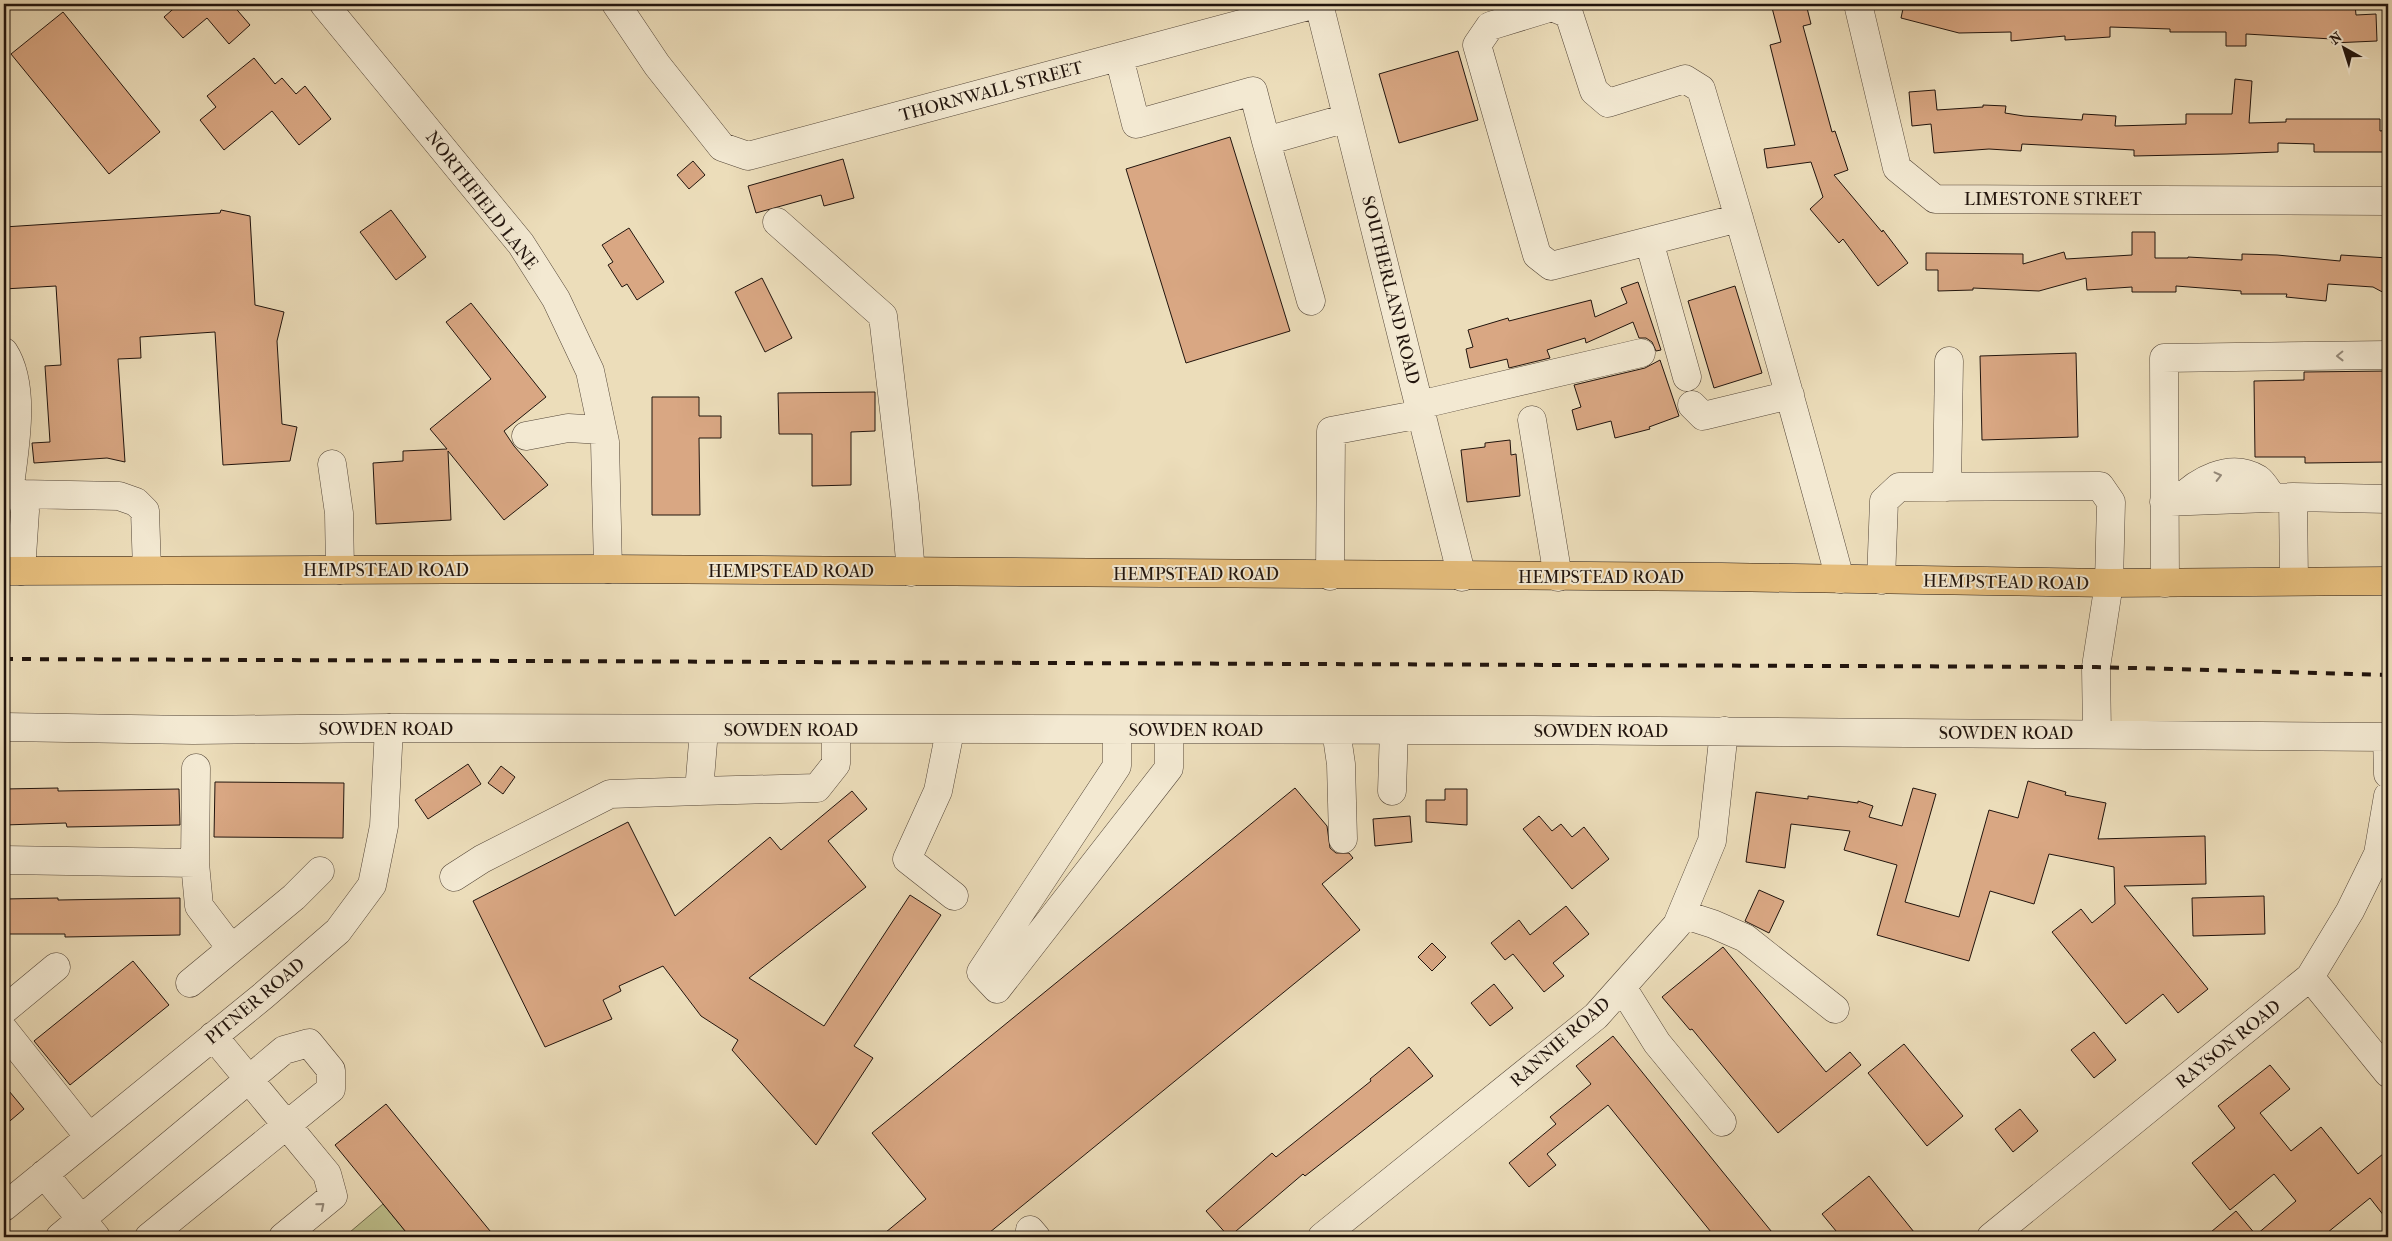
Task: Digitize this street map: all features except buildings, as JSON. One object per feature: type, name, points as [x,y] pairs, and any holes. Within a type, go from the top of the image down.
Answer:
[{"type":"main road","name":"HEMPSTEAD ROAD","points":[[12,571],[608,569],[2109,583],[2388,581]]},
{"type":"street","name":"NORTHFIELD LANE","points":[[324,4],[521,244],[556,299],[590,371],[605,442],[608,569]]},
{"type":"street","name":"THORNWALL STREET","points":[[616,4],[656,65],[722,147],[748,156],[1317,4]]},
{"type":"street","name":"SOUTHERLAND ROAD","points":[[1317,4],[1462,577]]},
{"type":"street","name":"LIMESTONE STREET","points":[[1858,4],[1897,168],[1935,199],[2388,201]]},
{"type":"street","points":[[1739,218],[1551,266],[1537,255],[1477,45],[1490,26],[1552,7],[1569,14],[1594,92],[1608,103],[1686,79],[1701,89],[1739,218],[1790,396],[1840,579]]},
{"type":"street","points":[[1119,56],[1136,124],[1253,91],[1311,301]]},
{"type":"street","points":[[1266,141],[1347,118]]},
{"type":"street","points":[[777,222],[883,316],[905,504],[910,572]]},
{"type":"street","points":[[1648,241],[1686,377]]},
{"type":"street","points":[[4,352],[10,361],[16,393],[12,488],[25,511],[12,571]]},
{"type":"street","points":[[1330,576],[1331,431],[1641,353]]},
{"type":"street","points":[[2165,583],[2171,501],[2164,393],[2164,358],[2388,356]]},
{"type":"street","points":[[1947,487],[1949,360]]},
{"type":"street","points":[[1692,406],[1703,416],[1790,396]]},
{"type":"street","points":[[1532,420],[1558,577]]},
{"type":"street","points":[[526,436],[568,428],[602,430]]},
{"type":"street","points":[[332,464],[339,513],[340,570]]},
{"type":"street","points":[[2171,501],[2192,486],[2212,477],[2237,471],[2259,480],[2282,497],[2388,498]]},
{"type":"street","points":[[1881,580],[1884,501],[1899,487],[2100,486],[2111,502],[2109,583],[2096,667],[2097,734]]},
{"type":"street","points":[[12,488],[119,496],[136,502],[145,511],[146,570]]},
{"type":"street","points":[[2282,497],[2294,582]]},
{"type":"street","name":"SOWDEN ROAD","points":[[4,727],[193,730],[389,728],[1724,731],[2388,736]]},
{"type":"street","name":"PITNER ROAD","points":[[4,1206],[213,1036],[338,930],[372,885],[384,826],[389,728]]},
{"type":"street","points":[[699,791],[704,730]]},
{"type":"street","points":[[454,877],[482,858],[610,794],[817,788],[836,764],[836,730]]},
{"type":"street","points":[[950,730],[938,792],[906,859],[954,896]]},
{"type":"street","points":[[1116,730],[1117,766],[981,972],[997,989],[1170,768],[1169,730]]},
{"type":"street","points":[[1336,730],[1341,764],[1342,839]]},
{"type":"street","points":[[1392,791],[1394,730]]},
{"type":"street","name":"RANNIE ROAD","points":[[1322,1237],[1596,1016],[1678,925],[1712,841],[1724,731]]},
{"type":"street","points":[[2388,736],[2388,774]]},
{"type":"street","points":[[196,768],[195,862],[199,906],[231,948]]},
{"type":"street","name":"RAYSON ROAD","points":[[1991,1237],[2310,977],[2350,911],[2378,854],[2388,796]]},
{"type":"street","points":[[4,860],[195,862]]},
{"type":"street","points":[[190,983],[294,897],[320,871]]},
{"type":"street","points":[[1682,914],[1713,924],[1744,938],[1835,1009]]},
{"type":"street","points":[[4,1010],[56,967]]},
{"type":"street","points":[[2310,977],[2388,1073]]},
{"type":"street","points":[[1622,987],[1656,1043],[1722,1122]]},
{"type":"street","points":[[4,1030],[89,1137]]},
{"type":"street","points":[[213,1036],[327,1174],[333,1196],[283,1237]]},
{"type":"street","points":[[60,1237],[89,1229],[248,1079],[284,1050],[308,1043],[331,1070],[331,1089],[149,1237]]},
{"type":"street","points":[[44,1174],[89,1229]]},
{"type":"green space","points":[[383,1204],[410,1237],[354,1237],[350,1232]]},
{"type":"railway","points":[[4,659],[2096,667],[2388,675]]}]
